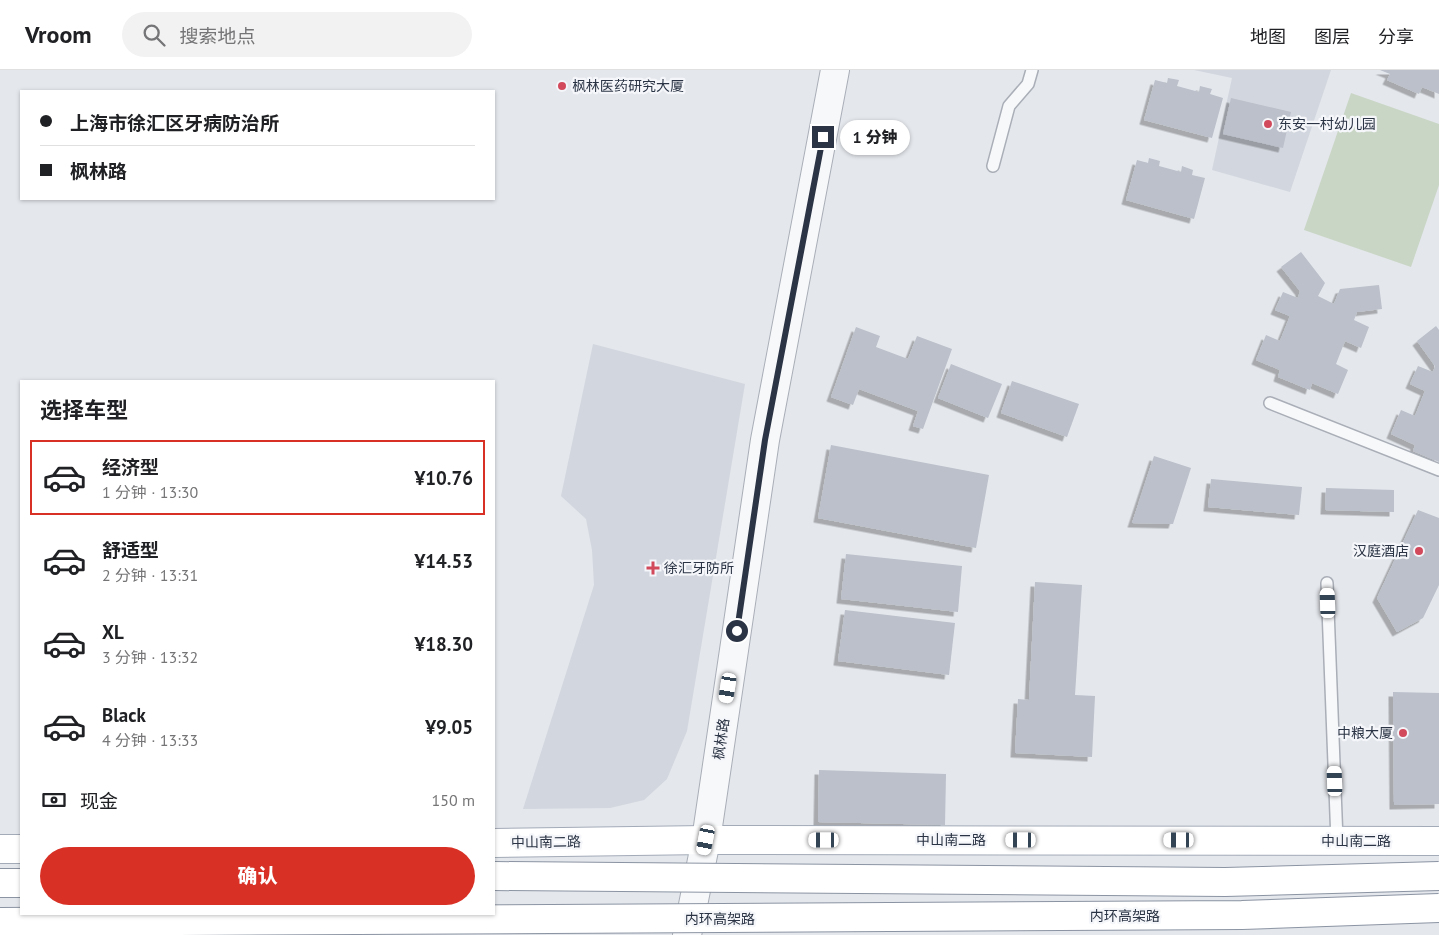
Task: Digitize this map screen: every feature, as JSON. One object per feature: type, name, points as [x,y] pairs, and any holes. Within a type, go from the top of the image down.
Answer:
[{"type":"main road","name":"中山南二路","points":[[495,843],[706,840],[1439,841]]},
{"type":"main road","points":[[0,849],[20,849]]},
{"type":"main road","points":[[495,876],[1224,882],[1439,876]]},
{"type":"main road","points":[[0,883],[20,883]]},
{"type":"main road","name":"内环高架路","points":[[0,922],[1242,915],[1439,908]]},
{"type":"street","name":"枫林路","points":[[687,935],[706,840],[765,440],[835,70]]},
{"type":"lane","points":[[994,166],[1009,106],[1028,84],[1032,70]]},
{"type":"lane","points":[[1270,403],[1439,470]]},
{"type":"lane","points":[[1327,583],[1337,840]]},
{"type":"shaded area","name":"东安一村幼儿园","points":[[1194,70],[1331,70],[1290,192],[1212,170],[1232,78]]},
{"type":"shaded area","name":"徐汇牙防所","points":[[593,344],[745,384],[687,731],[667,779],[644,800],[610,808],[523,809],[594,585],[592,550],[586,519],[561,496]]},
{"type":"green space","points":[[1351,93],[1439,124],[1439,185],[1411,267],[1304,230]]},
{"type":"building","points":[[1380,70],[1439,70],[1439,94],[1422,87],[1419,94],[1387,80],[1390,74]]},
{"type":"building","points":[[1168,78],[1179,80],[1177,86],[1199,92],[1200,86],[1212,89],[1210,94],[1223,98],[1212,138],[1144,120],[1155,80],[1167,83]]},
{"type":"building","points":[[1231,98],[1291,112],[1283,148],[1223,134]]},
{"type":"building","points":[[1149,158],[1160,161],[1159,166],[1181,172],[1182,166],[1193,170],[1192,175],[1205,178],[1194,219],[1126,200],[1137,160],[1148,163]]},
{"type":"building","points":[[1301,252],[1325,283],[1318,296],[1334,304],[1340,289],[1379,285],[1382,309],[1357,312],[1354,320],[1369,327],[1361,348],[1345,341],[1336,364],[1348,370],[1338,394],[1312,383],[1310,390],[1278,377],[1280,370],[1256,360],[1266,335],[1280,341],[1290,316],[1275,310],[1283,292],[1298,298],[1300,291],[1281,267]]},
{"type":"building","points":[[1436,326],[1439,330],[1439,462],[1413,451],[1415,445],[1391,434],[1401,410],[1415,416],[1425,391],[1410,384],[1418,366],[1433,372],[1435,366],[1417,341]]},
{"type":"building","points":[[856,327],[880,336],[876,347],[908,359],[917,336],[952,349],[923,429],[913,426],[918,411],[859,389],[853,405],[831,397]]},
{"type":"building","points":[[951,364],[1002,384],[988,418],[938,398]]},
{"type":"building","points":[[1012,381],[1079,404],[1067,437],[1001,413]]},
{"type":"building","points":[[831,445],[989,475],[976,548],[818,518]]},
{"type":"building","points":[[1154,456],[1191,468],[1173,524],[1132,523]]},
{"type":"building","points":[[1211,479],[1302,487],[1299,515],[1208,507]]},
{"type":"building","points":[[1326,488],[1394,490],[1394,512],[1325,510]]},
{"type":"building","name":"汉庭酒店","points":[[1418,510],[1439,518],[1439,585],[1423,618],[1397,632],[1377,598]]},
{"type":"building","points":[[846,554],[962,566],[958,612],[841,599]]},
{"type":"building","points":[[1035,582],[1082,585],[1075,695],[1095,696],[1092,757],[1015,753],[1018,699],[1029,700]]},
{"type":"building","points":[[845,610],[955,623],[949,675],[838,661]]},
{"type":"building","points":[[1393,692],[1439,693],[1439,804],[1394,805]]},
{"type":"building","points":[[819,770],[946,774],[945,825],[818,822]]},
{"type":"place","name":"枫林医药研究大厦","points":[[562,86]]},
{"type":"place","name":"东安一村幼儿园","points":[[1268,124]]},
{"type":"place","name":"汉庭酒店","points":[[1419,551]]},
{"type":"place","name":"徐汇牙防所","points":[[653,568]]},
{"type":"place","name":"中粮大厦","points":[[1403,733]]},
{"type":"route","points":[[737,631],[765,440],[823,137]]}]
